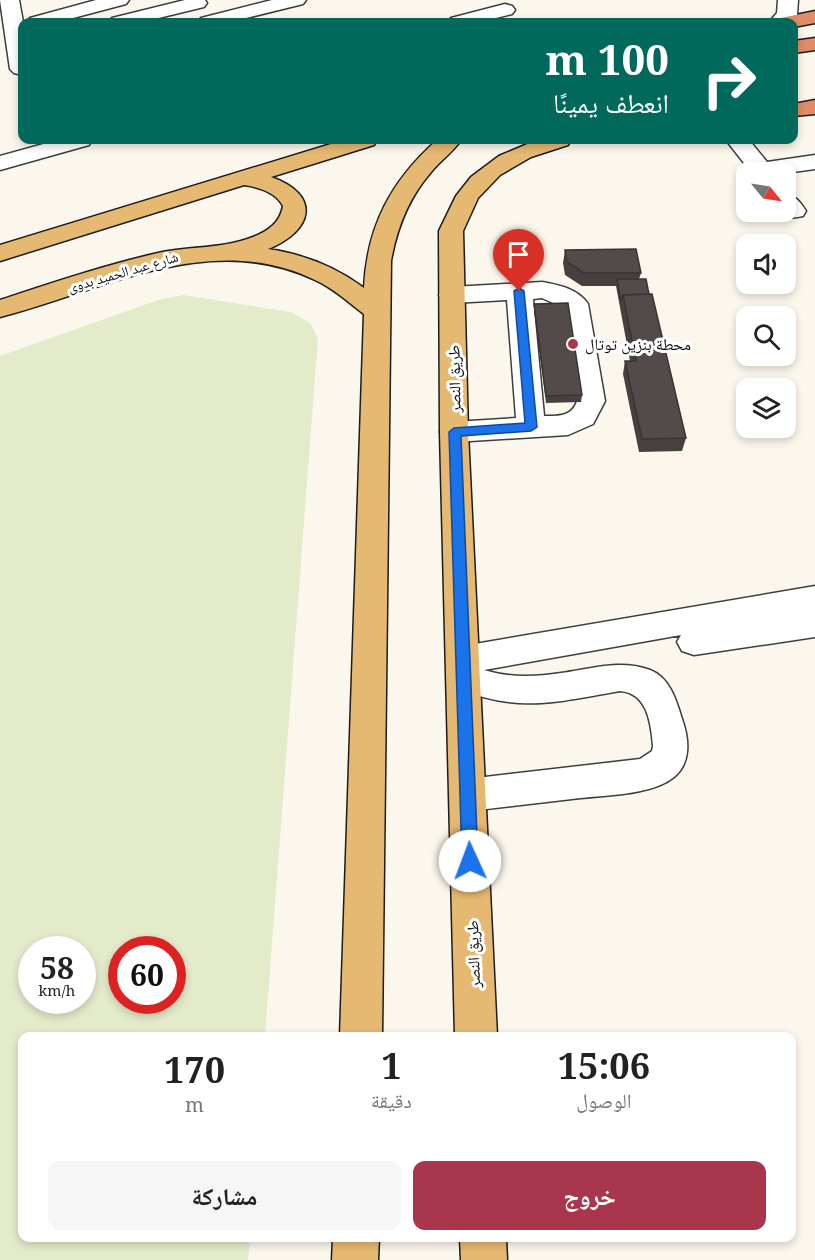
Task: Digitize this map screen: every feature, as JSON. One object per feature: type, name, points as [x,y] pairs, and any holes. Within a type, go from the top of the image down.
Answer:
[{"type":"highway","points":[[798,20],[815,17]]},
{"type":"highway","points":[[798,46],[815,44]]},
{"type":"highway","points":[[798,63],[815,61]]},
{"type":"highway","points":[[798,92],[815,90]]},
{"type":"highway","points":[[798,109],[815,107]]},
{"type":"highway","points":[[798,126],[815,124]]},
{"type":"main road","points":[[0,253],[353,144]]},
{"type":"main road","points":[[361,1032],[378,261],[387,222],[396,204],[414,175],[446,144]]},
{"type":"main road","name":"طريق النصر","points":[[476,1032],[454,432],[451,231],[458,209],[471,189],[490,171],[514,157],[549,144]]},
{"type":"main road","points":[[233,252],[272,237],[286,228],[293,216],[294,205],[288,194],[268,183],[242,178]]},
{"type":"main road","name":"شارع عبد الحميد بدوى","points":[[0,309],[152,261],[181,255],[233,252],[266,255],[295,262],[321,272],[344,285],[378,312]]},
{"type":"main road","points":[[355,1260],[356,1242]]},
{"type":"street","points":[[47,16],[119,0]]},
{"type":"street","points":[[224,18],[296,0]]},
{"type":"street","points":[[784,18],[787,15],[788,0]]},
{"type":"street","points":[[135,18],[197,3]]},
{"type":"street","points":[[475,18],[506,11]]},
{"type":"street","points":[[12,19],[18,49]]},
{"type":"street","points":[[0,74],[18,70]]},
{"type":"street","points":[[0,162],[66,144]]},
{"type":"street","points":[[739,144],[754,162]]},
{"type":"street","points":[[796,165],[815,162]]},
{"type":"street","points":[[519,291],[531,427]]},
{"type":"street","points":[[452,296],[519,291],[556,292],[568,297],[575,304],[591,401],[589,412],[580,421],[568,425],[454,432]]},
{"type":"street","points":[[463,669],[815,599]]},
{"type":"street","points":[[463,669],[815,624]]},
{"type":"street","points":[[463,669],[496,689],[513,692],[620,677],[644,682],[654,690],[671,737],[672,750],[666,762],[655,771],[640,775],[468,795]]},
{"type":"green space","points":[[183,295],[291,312],[310,323],[318,338],[265,1032],[18,1032],[18,1242],[250,1242],[248,1260],[0,1260],[0,356],[158,300]]},
{"type":"building","points":[[636,249],[641,273],[584,273],[567,262],[565,250]]},
{"type":"building","points":[[617,279],[646,279],[649,294],[623,295],[621,301]]},
{"type":"building","points":[[652,294],[686,438],[642,439],[625,361],[636,361],[623,295]]},
{"type":"building","points":[[568,303],[582,395],[546,396],[534,304]]},
{"type":"place","name":"محطة بنزين توتال","points":[[573,344]]},
{"type":"route","points":[[470,861],[454,432],[531,427],[519,291]]}]
